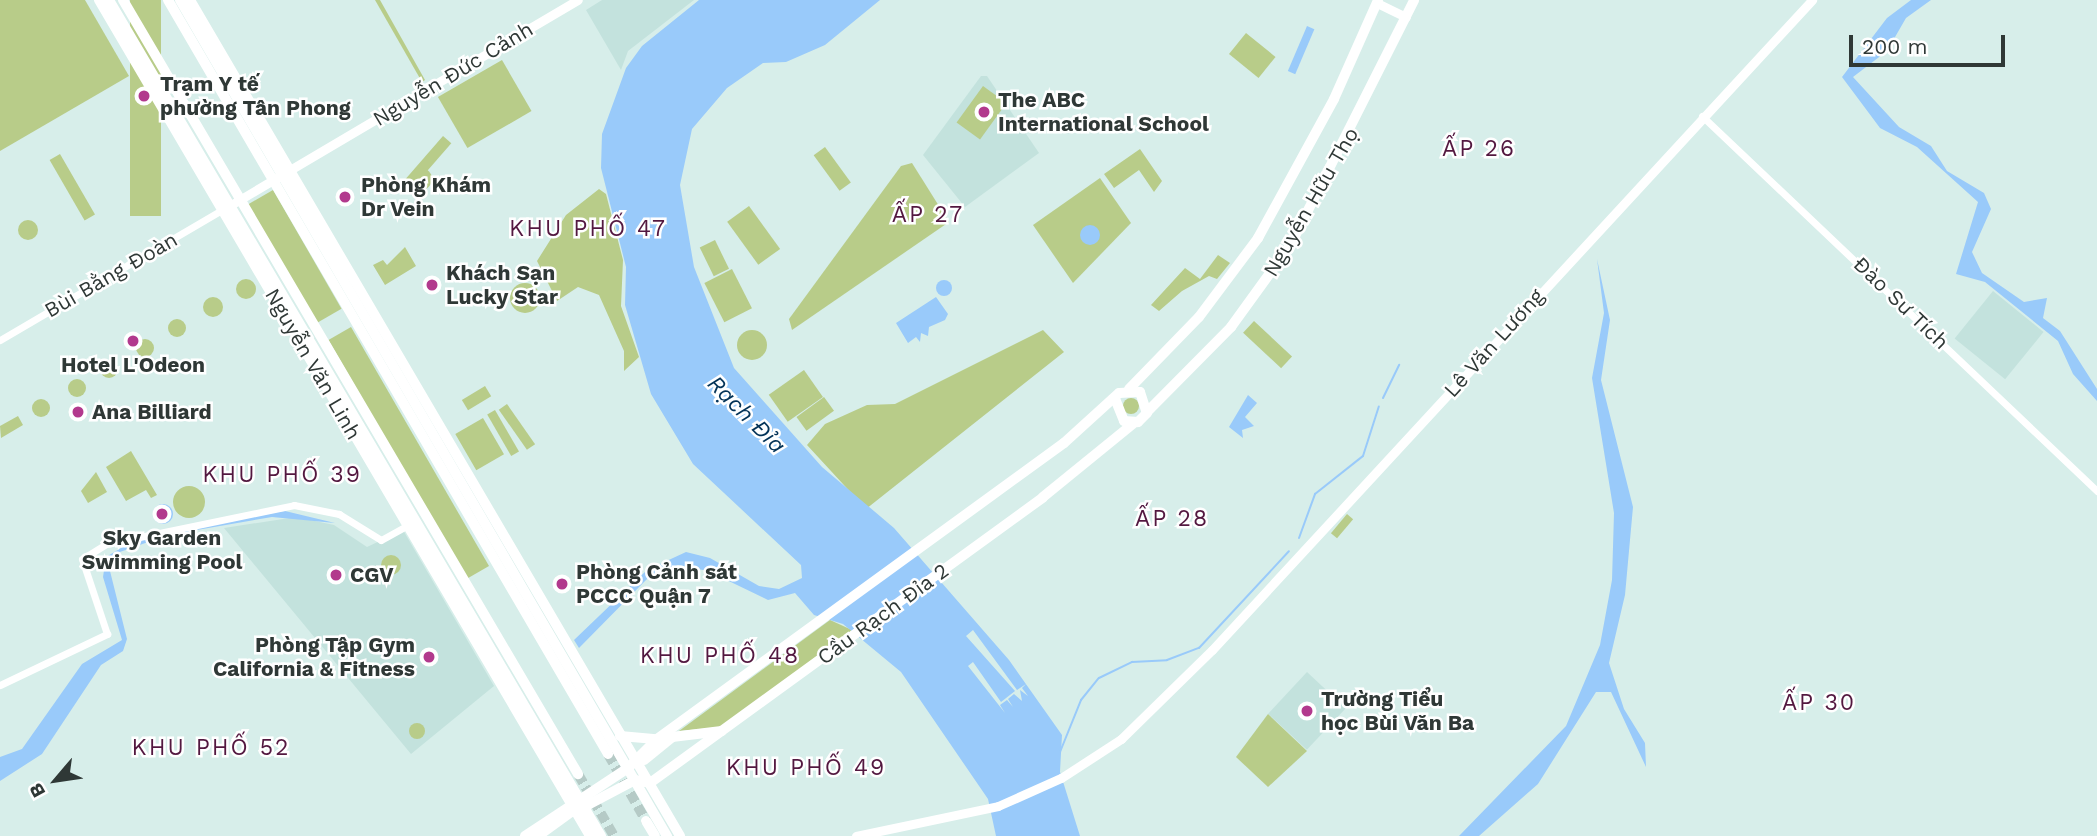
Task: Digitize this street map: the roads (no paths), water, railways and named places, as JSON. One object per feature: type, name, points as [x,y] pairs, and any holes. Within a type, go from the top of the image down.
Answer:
[{"type":"main road","name":"Nguyễn Văn Linh","points":[[99,0],[230,205],[467,588],[578,774]]},
{"type":"main road","name":"Nguyễn Văn Linh","points":[[108,0],[146,72]]},
{"type":"main road","name":"Nguyễn Văn Linh","points":[[123,0],[230,205],[453,596],[600,836]]},
{"type":"main road","points":[[168,0],[283,174]]},
{"type":"main road","points":[[180,0],[620,736],[632,768],[650,783],[680,836]]},
{"type":"main road","points":[[190,0],[501,568],[608,754]]},
{"type":"main road","name":"Nguyễn Đức Cảnh","points":[[230,205],[578,0]]},
{"type":"main road","name":"Nguyễn Hữu Thọ","points":[[1147,412],[1231,327],[1292,244],[1414,0]]},
{"type":"main road","name":"Lê Văn Lương","points":[[859,836],[965,816],[1045,786],[1121,739],[1177,687],[1812,0]]},
{"type":"main road","points":[[1377,1],[1406,17]]},
{"type":"main road","name":"Nguyễn Hữu Thọ","points":[[1129,389],[1199,317],[1258,238],[1334,99],[1377,1]]},
{"type":"main road","points":[[1129,389],[1145,396],[1147,412],[1133,423],[1119,418],[1115,399],[1129,389]]},
{"type":"main road","name":"Cầu Rạch Đỉa 2","points":[[657,739],[951,524],[1115,399]]},
{"type":"main road","name":"Cầu Rạch Đỉa 2","points":[[722,731],[970,550],[1133,423]]},
{"type":"main road","points":[[440,433],[632,768],[667,836]]},
{"type":"main road","points":[[525,836],[632,768],[672,737],[722,731]]},
{"type":"main road","points":[[650,783],[722,731]]},
{"type":"main road","points":[[620,736],[657,739]]},
{"type":"main road","points":[[538,836],[578,803],[632,768],[657,739]]},
{"type":"main road","points":[[632,768],[650,783]]},
{"type":"main road","name":"Nguyễn Văn Linh","points":[[578,803],[590,836]]},
{"type":"main road","points":[[646,821],[654,836]]},
{"type":"street","name":"Đào Sư Tích","points":[[1702,116],[2097,491]]},
{"type":"street","name":"Bùi Bằng Đoàn","points":[[0,340],[230,205]]},
{"type":"street","points":[[0,685],[107,634],[82,565],[85,555],[106,544],[294,505],[339,514],[381,540],[411,522]]},
{"type":"water","name":"Rạch Đỉa","points":[[699,0],[880,0],[825,45],[786,62],[763,63],[727,88],[692,129],[680,185],[694,267],[734,368],[822,467],[894,528],[1009,660],[1062,735],[1060,772],[1080,836],[996,836],[988,799],[901,672],[843,624],[814,615],[795,593],[768,600],[708,571],[678,565],[648,578],[579,648],[574,640],[647,570],[686,552],[710,558],[759,586],[779,589],[802,578],[801,565],[693,464],[651,394],[625,305],[626,267],[601,168],[602,134],[626,68],[642,46]]},
{"type":"water","points":[[1911,0],[1931,0],[1906,18],[1887,51],[1853,77],[1899,127],[1931,146],[1947,171],[1984,193],[1991,209],[1972,252],[1982,273],[2024,302],[2047,298],[2043,318],[2060,331],[2097,389],[2097,401],[2073,374],[2058,341],[1985,282],[1956,274],[1978,202],[1917,147],[1880,128],[1842,77],[1887,18]]},
{"type":"water","points":[[1307,26],[1314,29],[1295,74],[1288,71]]},
{"type":"water","points":[[1090,225],[1097,228],[1100,235],[1097,242],[1090,245],[1083,242],[1080,235],[1083,228]]},
{"type":"water","points":[[1597,259],[1610,320],[1601,380],[1633,507],[1625,595],[1609,663],[1624,709],[1645,743],[1646,767],[1611,692],[1596,692],[1538,784],[1479,836],[1459,836],[1566,726],[1600,645],[1612,580],[1614,513],[1592,378],[1604,313]]},
{"type":"water","points":[[944,280],[952,288],[944,296],[936,288]]},
{"type":"water","points":[[936,297],[948,314],[945,320],[929,327],[928,336],[921,333],[920,342],[916,337],[908,343],[896,323]]},
{"type":"water","points":[[1248,395],[1257,403],[1245,417],[1254,426],[1242,430],[1243,438],[1229,427]]},
{"type":"water","name":"Sky Garden Swimming Pool","points":[[163,504],[170,507],[173,514],[170,521],[163,524],[156,521],[153,514],[156,507]]},
{"type":"water","points":[[285,511],[335,523],[272,517],[168,535],[117,553],[108,563],[127,639],[123,651],[101,665],[42,754],[0,781],[0,757],[22,749],[82,664],[122,640],[103,577],[106,557],[131,542]]},
{"type":"waterway","points":[[1383,398],[1399,365]]},
{"type":"waterway","points":[[1299,538],[1315,494],[1363,456],[1379,406]]},
{"type":"waterway","points":[[1060,752],[1081,700],[1099,678],[1132,662],[1167,660],[1199,648],[1289,551]]},
{"type":"tunnel","points":[[608,754],[646,821]]},
{"type":"tunnel","points":[[578,774],[614,836]]},
{"type":"place","name":"Trạm Y tế phường Tân Phong","points":[[144,96]]},
{"type":"place","name":"The ABC International School","points":[[984,112]]},
{"type":"place","name":"Phòng Khám Dr Vein","points":[[345,197]]},
{"type":"place","name":"Khách Sạn Lucky Star","points":[[432,285]]},
{"type":"place","name":"Hotel L'Odeon","points":[[133,341]]},
{"type":"place","name":"Ana Billiard","points":[[78,412]]},
{"type":"place","name":"Sky Garden Swimming Pool","points":[[162,514]]},
{"type":"place","name":"CGV","points":[[336,575]]},
{"type":"place","name":"Phòng Cảnh sát PCCC Quận 7","points":[[562,584]]},
{"type":"place","name":"Phòng Tập Gym California & Fitness","points":[[429,657]]},
{"type":"place","name":"Trường Tiểu học Bùi Văn Ba","points":[[1307,711]]},
{"type":"district","name":"ẤP 26","points":[[1479,149]]},
{"type":"district","name":"ẤP 27","points":[[928,215]]},
{"type":"district","name":"KHU PHỐ 47","points":[[588,229]]},
{"type":"district","name":"KHU PHỐ 39","points":[[282,475]]},
{"type":"district","name":"ẤP 28","points":[[1172,519]]},
{"type":"district","name":"KHU PHỐ 48","points":[[720,656]]},
{"type":"district","name":"ẤP 30","points":[[1819,703]]},
{"type":"district","name":"KHU PHỐ 52","points":[[211,748]]},
{"type":"district","name":"KHU PHỐ 49","points":[[806,768]]}]
